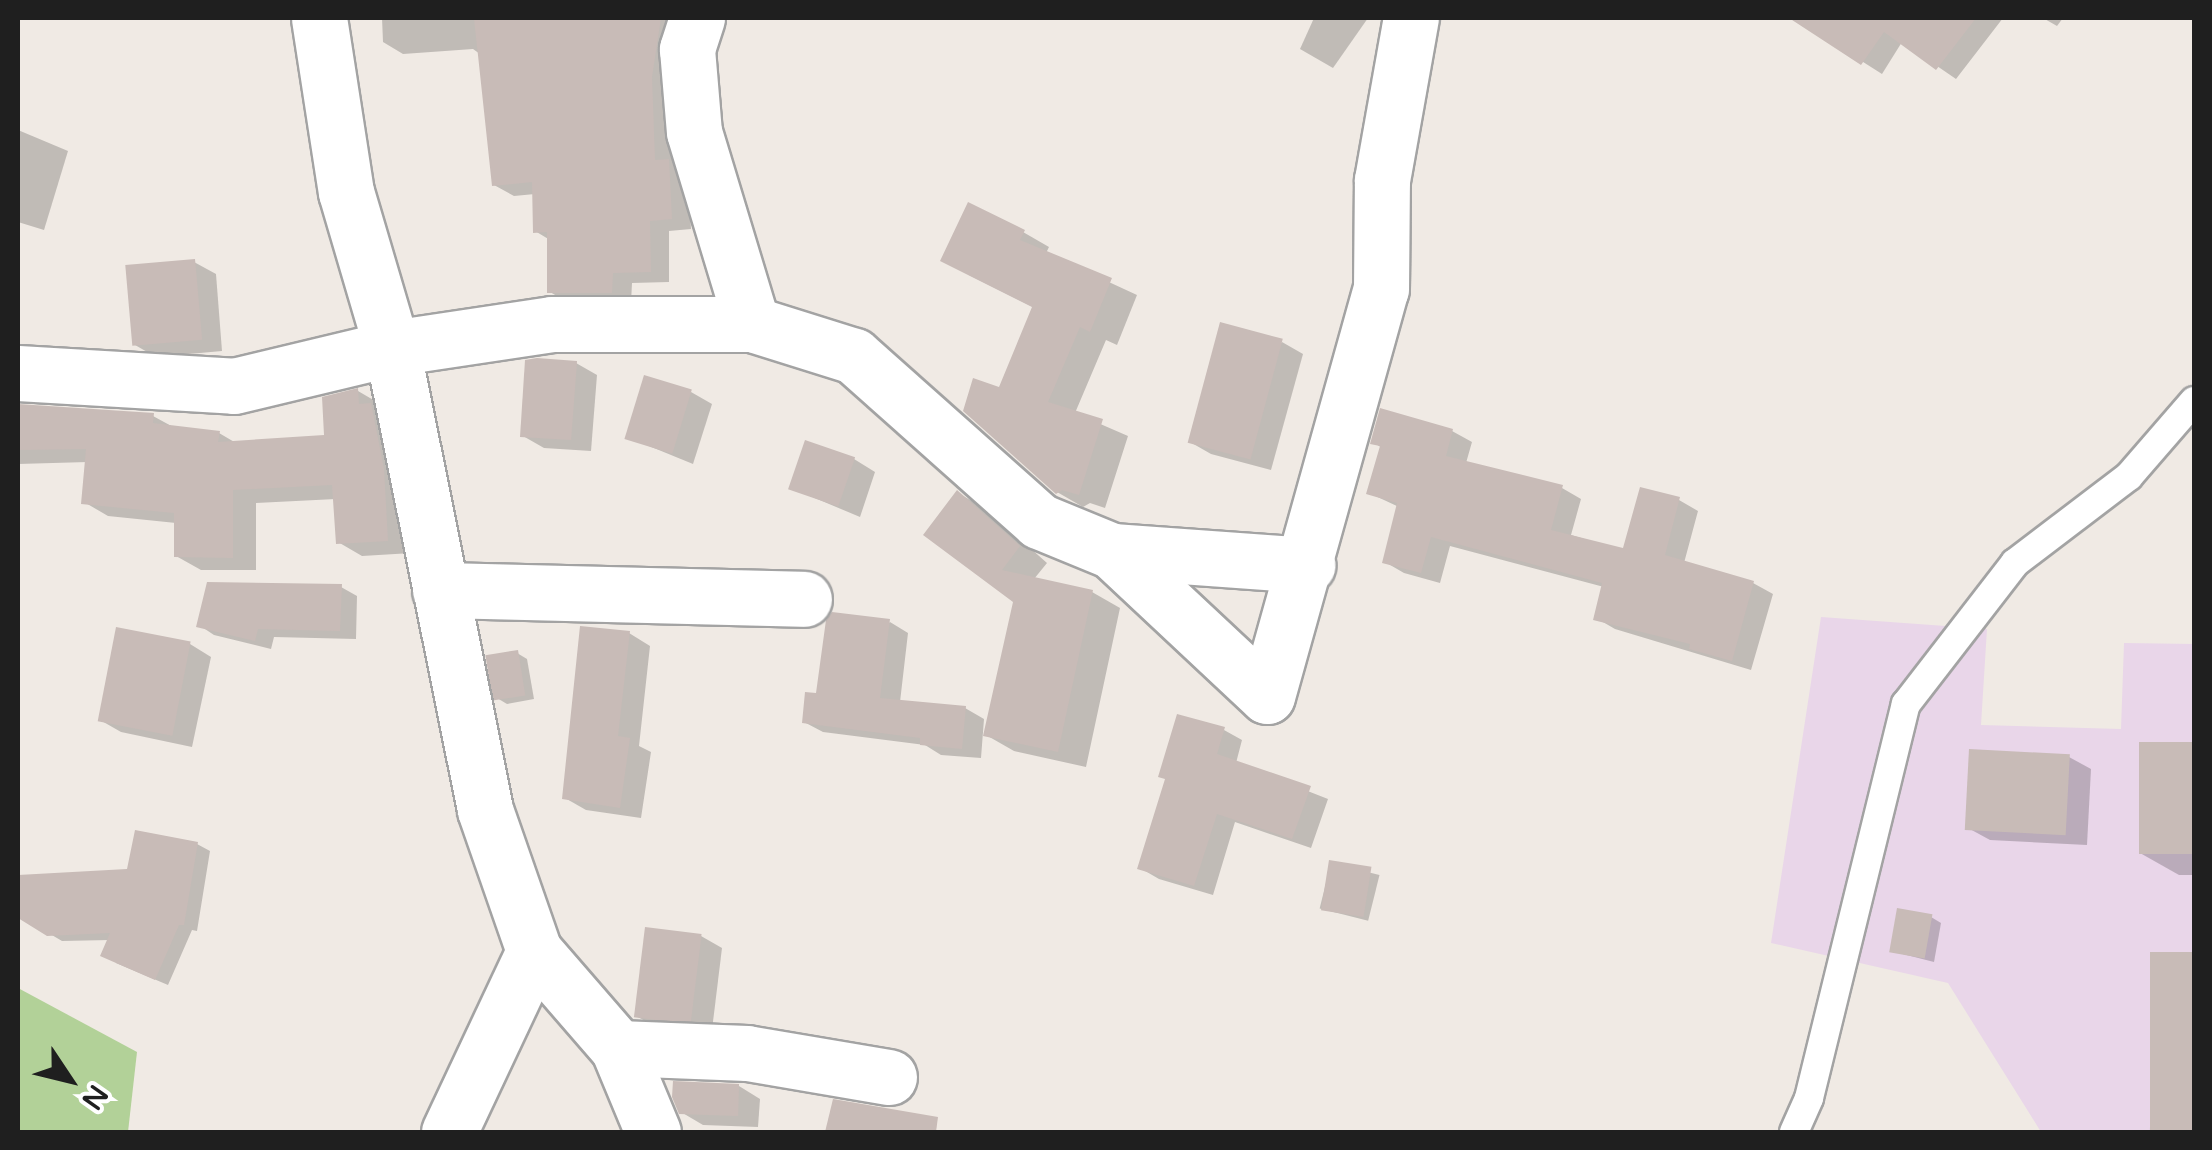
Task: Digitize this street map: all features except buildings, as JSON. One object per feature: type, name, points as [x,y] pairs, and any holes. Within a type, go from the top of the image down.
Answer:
[{"type":"street","points":[[319,18],[346,192],[392,348],[485,810],[534,951],[618,1048],[653,1132]]},
{"type":"street","points":[[696,18],[688,49],[694,132],[752,324]]},
{"type":"street","points":[[1112,551],[1267,696],[1381,289],[1382,180],[1411,18]]},
{"type":"street","points":[[18,373],[234,386],[392,348],[552,324],[752,324],[854,356],[1039,521],[1112,551],[1307,564]]},
{"type":"street","points":[[440,590],[804,599]]},
{"type":"street","points":[[449,1132],[534,951]]},
{"type":"street","points":[[618,1048],[747,1053],[890,1077]]},
{"type":"lane","points":[[1794,1132],[1809,1098],[1906,704],[2015,563],[2130,476],[2194,401]]},
{"type":"shaded area","points":[[1821,617],[1987,629],[1981,725],[2121,729],[2124,643],[2194,644],[2194,1132],[2041,1132],[1948,983],[1771,943]]},
{"type":"green space","points":[[18,988],[137,1052],[128,1132],[18,1132]]}]
